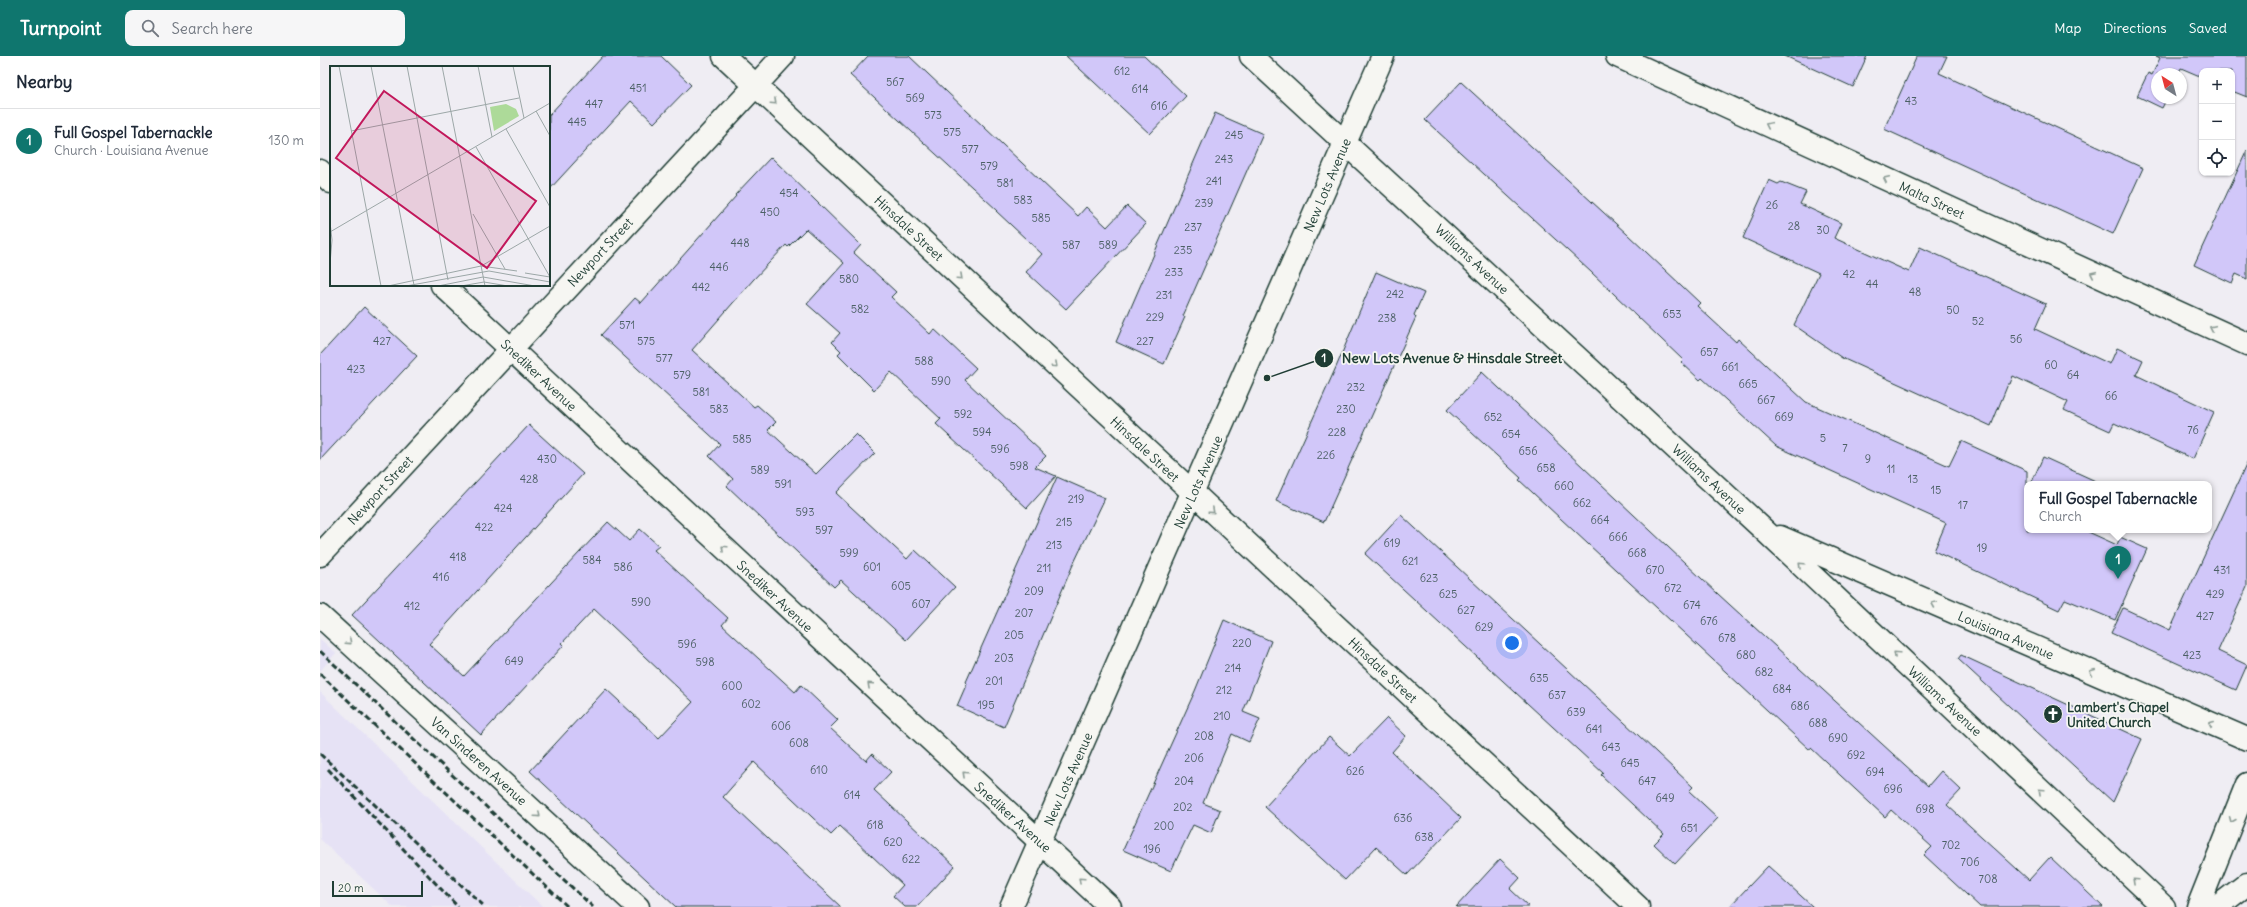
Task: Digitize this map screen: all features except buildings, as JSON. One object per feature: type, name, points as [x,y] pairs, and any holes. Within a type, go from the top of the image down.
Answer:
[{"type":"street","name":"Hinsdale Street","points":[[724,56],[1638,907]]},
{"type":"street","name":"Newport Street","points":[[320,555],[783,56]]},
{"type":"street","name":"Williams Avenue","points":[[1251,56],[1765,531],[2164,907]]},
{"type":"street","name":"New Lots Avenue","points":[[1011,907],[1383,56]]},
{"type":"street","name":"Malta Street","points":[[1617,56],[2247,344]]},
{"type":"street","points":[[320,171],[330,181]]},
{"type":"street","name":"Snediker Avenue","points":[[443,286],[1008,814],[1040,841],[1110,907]]},
{"type":"street","name":"Louisiana Avenue","points":[[1765,531],[2247,739]]},
{"type":"street","name":"Van Sinderen Avenue","points":[[320,616],[638,907]]},
{"type":"street","points":[[2198,907],[2247,784]]},
{"type":"street","points":[[2217,907],[2247,884]]},
{"type":"shaded area","points":[[320,639],[336,653],[320,671]]},
{"type":"shaded area","points":[[320,692],[543,907],[393,907],[320,839]]},
{"type":"railway","points":[[320,651],[593,907]]},
{"type":"railway","points":[[320,674],[568,907]]},
{"type":"railway","points":[[320,754],[485,907]]},
{"type":"railway","points":[[328,769],[458,907]]},
{"type":"place","name":"New Lots Avenue & Hinsdale Street","points":[[1267,378]]},
{"type":"place","name":"Full Gospel Tabernackle","points":[[2118,579]]},
{"type":"place","name":"Lambert's Chapel United Church","points":[[2053,714]]}]
